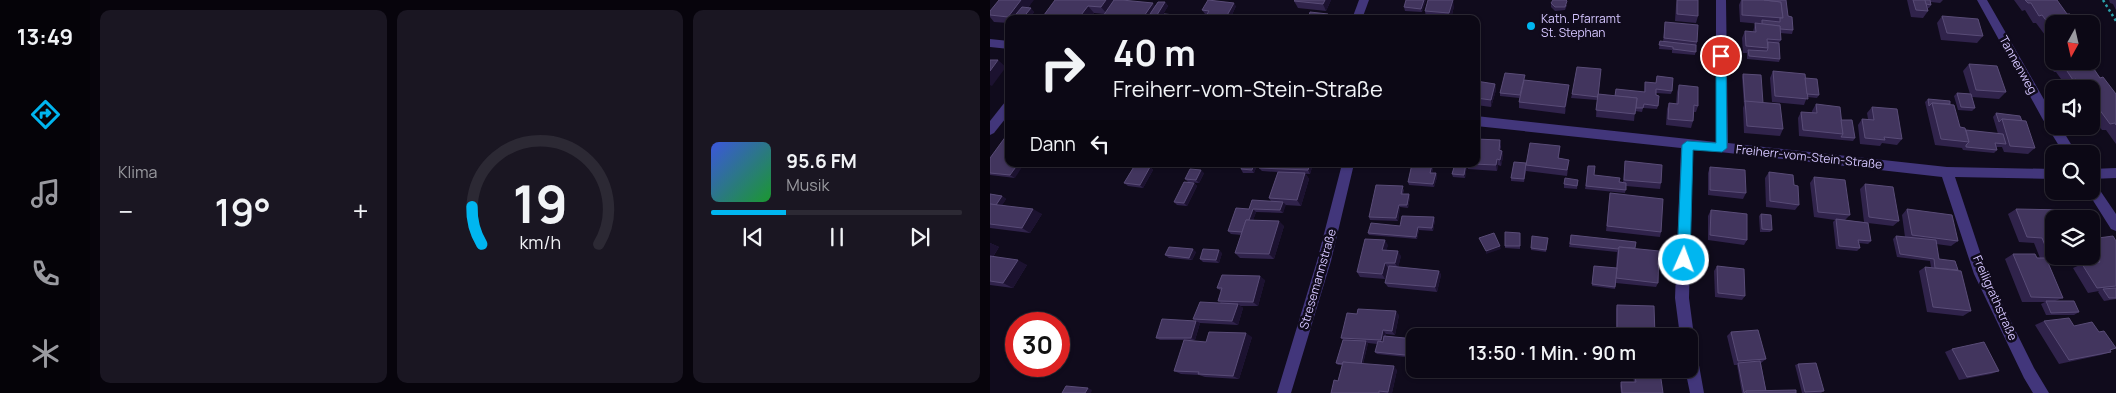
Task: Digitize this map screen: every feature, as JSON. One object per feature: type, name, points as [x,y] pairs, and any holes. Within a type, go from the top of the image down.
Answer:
[{"type":"street","points":[[1358,15],[1364,0]]},
{"type":"street","points":[[1721,0],[1722,148]]},
{"type":"street","name":"Tannenweg","points":[[1982,0],[2046,116],[2065,145]]},
{"type":"street","points":[[990,43],[1005,45]]},
{"type":"street","points":[[990,130],[1005,110]]},
{"type":"street","name":"Freiherr-vom-Stein-Straße","points":[[1480,121],[1947,172],[2045,174]]},
{"type":"street","points":[[1686,328],[1682,298],[1687,145]]},
{"type":"street","name":"Stresemannstraße","points":[[1284,393],[1324,261],[1347,167]]},
{"type":"street","name":"Freiligrathstraße","points":[[1947,172],[1981,274],[2029,373],[2042,393]]},
{"type":"street","points":[[2100,174],[2116,173]]},
{"type":"street","points":[[2100,200],[2116,225]]},
{"type":"street","points":[[1694,378],[1697,393]]},
{"type":"path","points":[[2103,0],[2116,21]]},
{"type":"building","points":[[999,0],[1021,0],[1010,15],[1005,15],[1005,17],[990,15],[990,11]]},
{"type":"building","points":[[1055,0],[1106,0],[1101,7],[1088,6],[1081,15],[1044,15]]},
{"type":"building","points":[[1114,0],[1153,3],[1145,15],[1104,15]]},
{"type":"building","points":[[1208,0],[1234,3],[1227,15],[1206,15],[1209,11],[1202,10]]},
{"type":"building","points":[[1295,0],[1325,0],[1323,4]]},
{"type":"building","points":[[1406,0],[1424,0],[1421,9],[1404,7]]},
{"type":"building","points":[[1428,0],[1453,0],[1449,13],[1425,11]]},
{"type":"building","points":[[1553,0],[1567,1],[1565,7],[1555,7],[1551,3]]},
{"type":"building","points":[[1677,0],[1698,0],[1698,16],[1677,14]]},
{"type":"building","points":[[1742,0],[1781,2],[1783,18],[1742,15]]},
{"type":"building","points":[[1764,0],[1786,0],[1788,16],[1792,17],[1793,30],[1762,24],[1762,20],[1780,22],[1780,18],[1783,18],[1781,2]]},
{"type":"building","points":[[1913,0],[1925,0],[1928,11],[1916,10]]},
{"type":"building","points":[[1925,0],[1930,0],[1931,5],[1926,4]]},
{"type":"building","points":[[2025,0],[2057,0],[2067,14],[2071,15],[2045,15],[2045,19],[2042,15],[2039,16],[2031,3]]},
{"type":"building","points":[[1158,2],[1165,2],[1157,15],[1150,14]]},
{"type":"building","points":[[1022,7],[1031,8],[1025,15],[1015,15]]},
{"type":"building","points":[[1310,12],[1328,14],[1328,15],[1309,15]]},
{"type":"building","points":[[1942,16],[1978,19],[1983,36],[1947,33]]},
{"type":"building","points":[[1665,22],[1698,25],[1697,42],[1664,38]]},
{"type":"building","points":[[1755,23],[1780,26],[1781,40],[1767,39],[1768,48],[1746,46],[1745,31],[1756,32]]},
{"type":"building","points":[[1660,41],[1696,45],[1696,52],[1659,45]]},
{"type":"building","points":[[1768,42],[1779,43],[1780,59],[1749,56],[1748,50],[1767,51]]},
{"type":"building","points":[[990,60],[998,60],[990,71]]},
{"type":"building","points":[[1969,64],[1997,66],[2006,92],[1976,90]]},
{"type":"building","points":[[1577,67],[1601,69],[1598,97],[1572,94]]},
{"type":"building","points":[[2066,70],[2095,70],[2100,78],[2103,77],[2116,94],[2116,125],[2115,123],[2110,124],[2100,110],[2100,80],[2073,80]]},
{"type":"building","points":[[1773,71],[1805,74],[1808,99],[1775,96]]},
{"type":"building","points":[[1505,73],[1525,75],[1520,95],[1500,93]]},
{"type":"building","points":[[1743,74],[1761,75],[1763,103],[1745,102]]},
{"type":"building","points":[[1657,76],[1673,78],[1672,91],[1656,89],[1656,95],[1659,96],[1658,106],[1644,104],[1643,108],[1636,108],[1637,98],[1615,96],[1616,89],[1645,92],[1645,82],[1656,83]]},
{"type":"building","points":[[1805,78],[1817,79],[1819,95],[1807,94]]},
{"type":"building","points":[[1524,80],[1569,85],[1565,107],[1519,102]]},
{"type":"building","points":[[1480,82],[1495,84],[1491,100],[1480,99]]},
{"type":"building","points":[[1679,85],[1698,87],[1698,106],[1694,105],[1693,121],[1668,119],[1669,103],[1678,104]]},
{"type":"building","points":[[1957,93],[1971,94],[1975,108],[1961,107]]},
{"type":"building","points":[[1598,94],[1637,98],[1635,114],[1596,110]]},
{"type":"building","points":[[1928,99],[1950,101],[1950,104],[1932,103],[1929,106]]},
{"type":"building","points":[[1745,101],[1780,104],[1783,129],[1747,126]]},
{"type":"building","points":[[1932,103],[1954,105],[1960,127],[1965,128],[1969,142],[1941,139]]},
{"type":"building","points":[[1816,104],[1840,107],[1843,134],[1803,130],[1801,112],[1817,113]]},
{"type":"building","points":[[1872,107],[1897,109],[1902,139],[1884,137],[1885,140],[1865,138],[1862,119],[1874,120]]},
{"type":"building","points":[[1996,113],[2020,116],[2022,121],[2002,119],[1999,122]]},
{"type":"building","points":[[2002,119],[2026,121],[2035,148],[2010,146]]},
{"type":"building","points":[[1841,120],[1852,120],[1855,138],[1841,137],[1843,134]]},
{"type":"building","points":[[1966,130],[2003,134],[2006,144],[1995,143],[1997,150],[1966,147],[1969,142]]},
{"type":"building","points":[[1005,137],[1005,167],[1016,167],[1010,175],[990,173],[990,158]]},
{"type":"building","points":[[1480,139],[1500,140],[1499,150],[1502,151],[1500,160],[1497,159],[1496,165],[1480,164]]},
{"type":"building","points":[[1530,143],[1560,146],[1558,158],[1569,160],[1567,170],[1526,165]]},
{"type":"building","points":[[1625,161],[1662,165],[1661,183],[1624,180]]},
{"type":"building","points":[[1514,162],[1526,163],[1524,179],[1511,178]]},
{"type":"building","points":[[1588,166],[1595,166],[1594,175],[1620,178],[1619,182],[1626,183],[1626,190],[1586,186]]},
{"type":"building","points":[[1134,167],[1150,167],[1140,185],[1124,183]]},
{"type":"building","points":[[1242,167],[1253,167],[1252,170],[1241,169]]},
{"type":"building","points":[[1260,167],[1309,167],[1308,170]]},
{"type":"building","points":[[1411,167],[1432,167],[1430,173],[1436,173],[1433,184],[1408,182]]},
{"type":"building","points":[[1454,167],[1465,167],[1464,175],[1452,174]]},
{"type":"building","points":[[1710,167],[1745,170],[1746,193],[1710,190]]},
{"type":"building","points":[[1190,169],[1201,170],[1196,180],[1185,179]]},
{"type":"building","points":[[1278,172],[1305,173],[1297,200],[1269,198]]},
{"type":"building","points":[[1769,172],[1793,175],[1794,185],[1798,186],[1799,205],[1770,201]]},
{"type":"building","points":[[1814,177],[1845,180],[1850,215],[1818,212]]},
{"type":"building","points":[[1565,178],[1578,180],[1577,186],[1564,184]]},
{"type":"building","points":[[1184,182],[1194,183],[1184,203],[1174,202]]},
{"type":"building","points":[[1865,184],[1893,187],[1899,221],[1869,217]]},
{"type":"building","points":[[1376,185],[1403,186],[1401,194],[1409,194],[1407,205],[1399,205],[1396,218],[1369,217]]},
{"type":"building","points":[[1610,193],[1663,199],[1661,232],[1607,226]]},
{"type":"building","points":[[990,194],[1002,196],[996,205],[990,204]]},
{"type":"building","points":[[1252,200],[1283,202],[1280,210],[1253,209],[1249,220],[1246,220],[1242,232],[1228,231],[1236,208],[1249,209]]},
{"type":"building","points":[[990,204],[1033,209],[1022,228],[990,224]]},
{"type":"building","points":[[1907,209],[1952,215],[1958,241],[1912,235]]},
{"type":"building","points":[[2016,209],[2065,210],[2045,210],[2045,245],[2042,238],[2027,237]]},
{"type":"building","points":[[1711,210],[1747,214],[1747,240],[1710,235]]},
{"type":"building","points":[[1761,214],[1771,215],[1772,230],[1762,229]]},
{"type":"building","points":[[1402,216],[1434,217],[1432,228],[1418,227],[1416,237],[1368,233],[1371,223],[1400,226]]},
{"type":"building","points":[[1836,219],[1868,223],[1871,241],[1858,240],[1860,248],[1839,246]]},
{"type":"building","points":[[1246,220],[1279,221],[1269,254],[1235,253]]},
{"type":"building","points":[[1505,232],[1520,233],[1520,246],[1505,246]]},
{"type":"building","points":[[1494,233],[1500,246],[1486,251],[1479,238]]},
{"type":"building","points":[[1571,235],[1636,242],[1635,248],[1619,247],[1618,249],[1570,244]]},
{"type":"building","points":[[1532,236],[1548,238],[1546,250],[1531,248]]},
{"type":"building","points":[[1896,236],[1936,240],[1939,259],[1955,261],[1958,270],[1935,268],[1934,259],[1900,254]]},
{"type":"building","points":[[2113,236],[2116,241],[2116,286],[2097,288],[2083,265],[2100,265],[2100,238]]},
{"type":"building","points":[[1365,239],[1385,240],[1382,250],[1398,251],[1395,263],[1385,263],[1382,274],[1357,272]]},
{"type":"building","points":[[1169,247],[1193,249],[1189,258],[1165,255]]},
{"type":"building","points":[[1619,247],[1659,251],[1658,283],[1616,278]]},
{"type":"building","points":[[1203,249],[1219,250],[1216,260],[1200,259]]},
{"type":"building","points":[[2013,254],[2035,254],[2037,258],[2045,258],[2045,265],[2049,265],[2063,298],[2031,297]]},
{"type":"building","points":[[990,256],[1018,260],[1003,283],[990,281]]},
{"type":"building","points":[[1389,266],[1439,271],[1435,287],[1385,283]]},
{"type":"building","points":[[1594,266],[1617,268],[1615,287],[1592,284]]},
{"type":"building","points":[[1717,266],[1744,269],[1745,296],[1718,293]]},
{"type":"building","points":[[1925,267],[1961,271],[1971,311],[1933,307]]},
{"type":"building","points":[[1222,275],[1260,276],[1253,302],[1218,301],[1222,288],[1217,288]]},
{"type":"building","points":[[2116,288],[2116,298],[2109,298],[2103,289]]},
{"type":"building","points":[[2046,301],[2074,301],[2079,312],[2051,313]]},
{"type":"building","points":[[1200,302],[1238,304],[1232,321],[1193,319]]},
{"type":"building","points":[[1617,305],[1654,306],[1655,328],[1617,328]]},
{"type":"building","points":[[1358,309],[1396,311],[1392,331],[1383,330],[1381,340],[1341,338],[1347,313],[1357,314]]},
{"type":"building","points":[[2069,318],[2074,326],[2092,322],[2099,332],[2104,331],[2116,348],[2110,350],[2111,352],[2069,360],[2044,321]]},
{"type":"building","points":[[1162,319],[1196,321],[1191,338],[1156,338]]},
{"type":"building","points":[[1758,330],[1766,359],[1738,361],[1731,332]]},
{"type":"building","points":[[1209,332],[1246,333],[1233,376],[1174,371],[1184,340],[1206,342]]},
{"type":"building","points":[[1384,336],[1406,338],[1406,355],[1375,352],[1378,341],[1383,342]]},
{"type":"building","points":[[1343,340],[1366,341],[1361,364],[1336,363]]},
{"type":"building","points":[[1984,342],[1999,371],[1967,377],[1952,349]]},
{"type":"building","points":[[1760,361],[1766,391],[1746,391],[1744,393],[1738,363]]},
{"type":"building","points":[[1343,362],[1394,366],[1388,392],[1331,393],[1334,380],[1338,381]]},
{"type":"building","points":[[1816,363],[1824,391],[1805,392],[1798,364]]},
{"type":"building","points":[[1635,378],[1661,378],[1663,393],[1622,393],[1621,382],[1636,382]]},
{"type":"building","points":[[1066,386],[1088,388],[1085,393],[1062,393]]},
{"type":"building","points":[[1796,390],[1796,393],[1746,393],[1746,391]]},
{"type":"place","name":"Kath. Pfarramt St. Stephan","points":[[1531,26]]},
{"type":"route","points":[[1684,260],[1687,145],[1722,148],[1721,56]]}]
